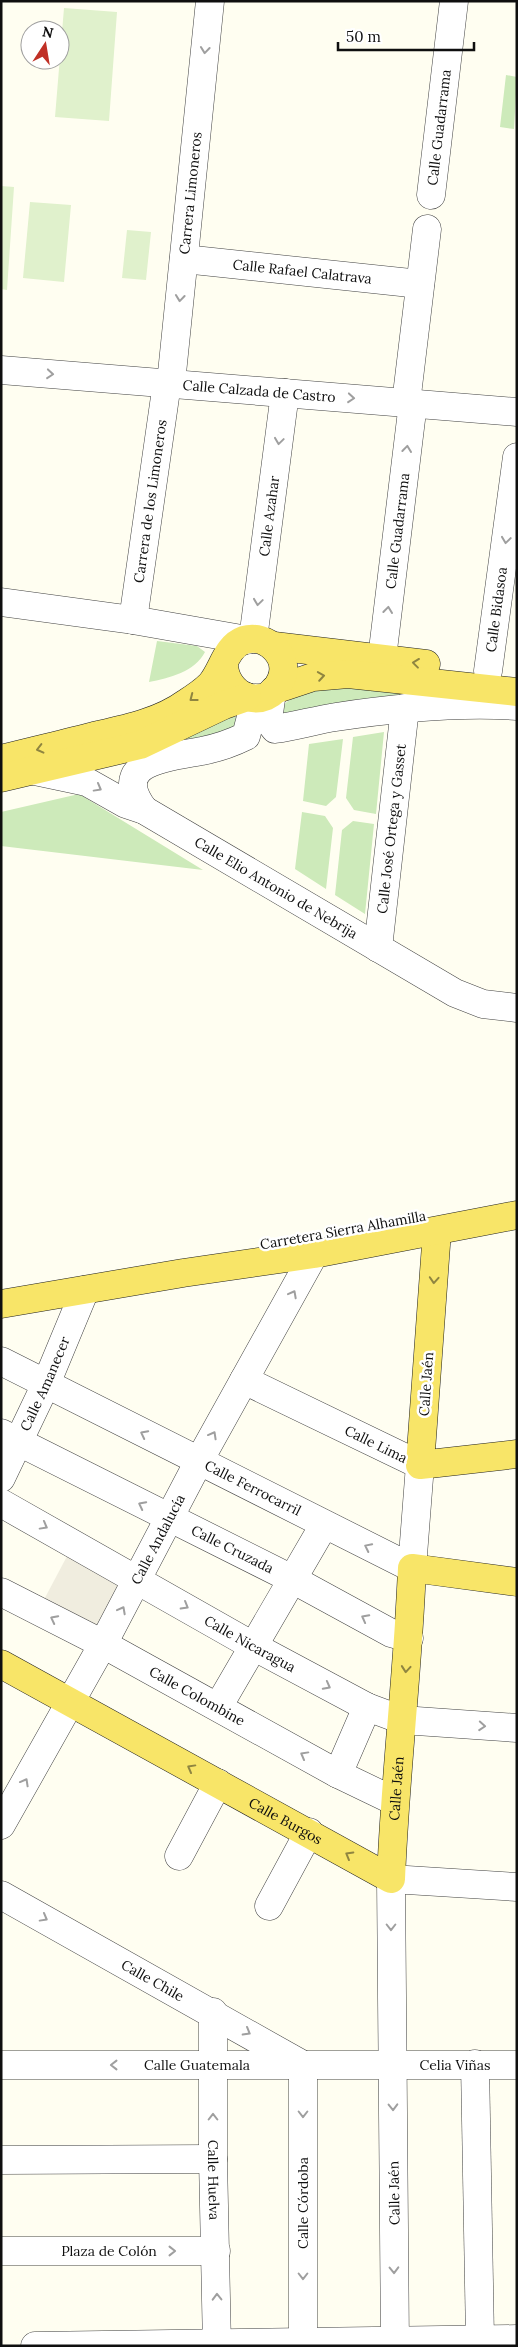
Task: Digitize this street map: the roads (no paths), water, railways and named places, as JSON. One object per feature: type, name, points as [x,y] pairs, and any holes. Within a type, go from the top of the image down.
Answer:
[{"type":"main road","points":[[225,661],[224,671],[231,688],[262,694],[281,680],[284,668],[281,656],[258,642]]},
{"type":"main road","points":[[1,759],[140,725],[185,705],[210,684],[236,645],[258,642],[517,674]]},
{"type":"main road","points":[[1,778],[150,752],[224,705],[313,677],[348,674],[517,692]]},
{"type":"main road","name":"Carretera Sierra Alhamilla","points":[[1,1286],[517,1200]]},
{"type":"main road","name":"Carretera Sierra Alhamilla","points":[[437,1231],[447,1222],[517,1207]]},
{"type":"main road","name":"Carretera Sierra Alhamilla","points":[[1,1304],[302,1256],[517,1215]]},
{"type":"main road","name":"Calle Jaén","points":[[420,1465],[437,1231]]},
{"type":"main road","name":"Carretera Sierra Alhamilla","points":[[170,1259],[193,1262],[257,1254],[302,1256]]},
{"type":"main road","name":"Carretera Sierra Alhamilla","points":[[1,1296],[22,1291],[51,1278]]},
{"type":"main road","name":"Calle Lima","points":[[420,1465],[517,1454]]},
{"type":"main road","name":"Calle Jaén","points":[[391,1879],[394,1801],[409,1638],[412,1568]]},
{"type":"main road","name":"Calle Ferrocarril","points":[[412,1568],[517,1582]]},
{"type":"main road","name":"Calle Burgos","points":[[1,1664],[309,1832],[391,1879]]},
{"type":"street","name":"Carrera Limoneros","points":[[169,383],[184,259],[210,1]]},
{"type":"street","name":"Calle Guadarrama","points":[[431,195],[454,1]]},
{"type":"street","name":"Calle Guadarrama","points":[[382,658],[427,229]]},
{"type":"street","name":"Calle Rafael Calatrava","points":[[184,259],[420,284]]},
{"type":"street","name":"Calle Calzada de Castro","points":[[1,370],[517,412]]},
{"type":"street","name":"Carrera de los Limoneros","points":[[133,620],[169,383]]},
{"type":"street","name":"Calle Azahar","points":[[258,642],[286,393]]},
{"type":"street","name":"Calle Bidasoa","points":[[488,671],[517,457]]},
{"type":"street","points":[[1,602],[133,620],[258,642]]},
{"type":"street","points":[[193,630],[225,661]]},
{"type":"street","points":[[262,694],[268,720],[276,729],[333,718],[405,708],[450,705],[517,706]]},
{"type":"street","points":[[144,810],[135,795],[135,778],[150,752],[203,751],[246,736],[262,694]]},
{"type":"street","name":"Calle José Ortega y Gasset","points":[[378,948],[405,708]]},
{"type":"street","name":"Calle Elio Antonio de Nebrija","points":[[35,771],[87,782],[126,804],[144,810],[455,993],[483,1004],[517,1008]]},
{"type":"street","name":"Calle Andalucía","points":[[1,1825],[104,1644],[198,1462],[244,1380],[302,1256]]},
{"type":"street","name":"Calle Amanecer","points":[[1,1478],[10,1437],[46,1384],[86,1290]]},
{"type":"street","name":"Calle Ferrocarril","points":[[1,1361],[198,1462],[412,1568]]},
{"type":"street","name":"Calle Lima","points":[[244,1380],[420,1465]]},
{"type":"street","name":"Calle Cruzada","points":[[10,1437],[292,1579],[391,1633],[409,1638]]},
{"type":"street","name":"Calle Jaén","points":[[412,1568],[420,1465]]},
{"type":"street","name":"Calle Nicaragua","points":[[1,1503],[138,1579],[253,1646],[367,1707],[402,1720],[517,1728]]},
{"type":"street","points":[[218,1707],[324,1525]]},
{"type":"street","name":"Calle Colombine","points":[[1,1592],[104,1644],[338,1774],[394,1801]]},
{"type":"street","points":[[338,1774],[367,1707]]},
{"type":"street","points":[[178,1856],[218,1783]]},
{"type":"street","points":[[269,1906],[309,1832]]},
{"type":"street","name":"Calle Jaén","points":[[391,1879],[395,2343]]},
{"type":"street","name":"Calle Burgos","points":[[391,1879],[517,1888]]},
{"type":"street","name":"Calle Chile","points":[[1,1895],[214,2012],[303,2065]]},
{"type":"street","name":"Calle Huelva","points":[[214,2012],[213,2159],[217,2344]]},
{"type":"street","name":"Celia Viñas","points":[[392,2064],[517,2065]]},
{"type":"street","name":"Calle Guatemala","points":[[1,2066],[392,2064]]},
{"type":"street","points":[[475,2064],[480,2339]]},
{"type":"street","name":"Calle Córdoba","points":[[303,2065],[304,2341]]},
{"type":"street","points":[[1,2160],[213,2159]]},
{"type":"street","name":"Plaza de Colón","points":[[1,2251],[216,2251]]},
{"type":"street","points":[[35,2346],[304,2341],[395,2343],[517,2339]]}]
